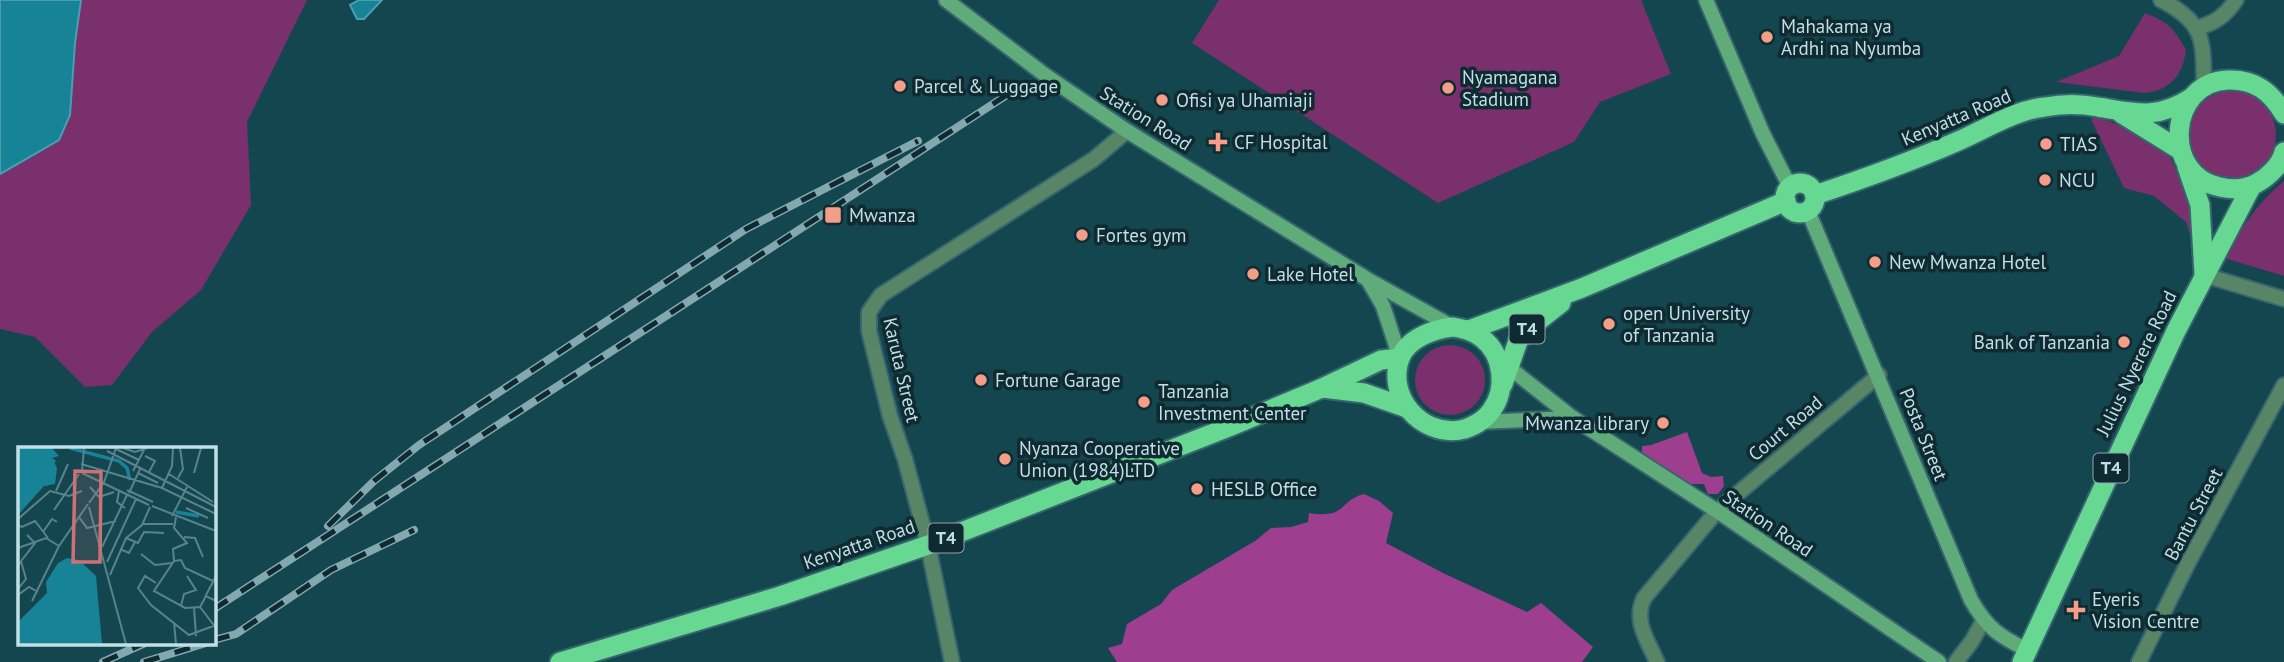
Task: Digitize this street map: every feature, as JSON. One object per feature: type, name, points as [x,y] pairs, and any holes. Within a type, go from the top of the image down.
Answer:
[{"type":"highway","name":"Kenyatta Road","points":[[1812,203],[2032,109],[2076,105],[2151,114],[2166,111],[2221,80],[2241,79],[2259,85],[2274,98],[2284,114]]},
{"type":"highway","points":[[2183,157],[2178,131],[2182,112],[2197,93]]},
{"type":"highway","name":"Kenyatta Road","points":[[2118,112],[2183,157],[2197,177],[2214,186],[2232,190],[2251,187]]},
{"type":"highway","points":[[2251,187],[2267,177],[2284,152]]},
{"type":"highway","name":"Julius Nyerere Road","points":[[2183,157],[2200,205],[2204,275]]},
{"type":"highway","name":"Julius Nyerere Road","points":[[2024,656],[2204,275],[2251,187]]},
{"type":"highway","points":[[1788,194],[1791,210],[1796,212],[1812,203]]},
{"type":"highway","name":"T4","points":[[1400,358],[1422,336],[1436,329],[1461,329],[1582,288],[1788,194]]},
{"type":"highway","name":"T4","points":[[1407,408],[1418,420],[1432,428],[1448,432],[1465,429],[1479,422],[1491,411],[1500,392],[1503,363],[1518,341],[1528,328],[1582,288]]},
{"type":"highway","name":"T4","points":[[1461,329],[1483,339],[1503,363]]},
{"type":"highway","points":[[1400,358],[1400,393],[1407,408]]},
{"type":"highway","name":"Kenyatta Road","points":[[560,662],[780,596],[928,545],[1229,427],[1322,388],[1381,359],[1400,358]]},
{"type":"highway","name":"Kenyatta Road","points":[[1322,388],[1364,393],[1407,408]]},
{"type":"main road","name":"Station Road","points":[[946,0],[1045,75],[1127,131],[1367,279],[1461,329]]},
{"type":"main road","points":[[1706,0],[1788,194]]},
{"type":"main road","name":"Posta Street","points":[[1812,203],[1971,600],[1983,621],[2024,656]]},
{"type":"main road","points":[[1367,279],[1382,306],[1400,358]]},
{"type":"main road","name":"Station Road","points":[[1503,363],[1573,418],[1717,511],[1940,662]]},
{"type":"main road","points":[[1479,422],[1573,418]]},
{"type":"street","points":[[2161,0],[2187,16],[2198,28],[2201,41],[2197,93]]},
{"type":"street","points":[[2198,28],[2214,23],[2226,14],[2236,0]]},
{"type":"street","name":"Karuta Street","points":[[952,662],[928,545],[905,459],[890,416],[869,331],[869,312],[881,295],[1094,159],[1127,131]]},
{"type":"street","points":[[2204,275],[2284,299]]},
{"type":"street","name":"Court Road","points":[[1657,662],[1640,622],[1639,609],[1644,598],[1717,511],[1879,375]]},
{"type":"street","name":"Bantu Street","points":[[2140,662],[2187,565],[2284,385]]},
{"type":"street","points":[[1956,662],[1983,621]]},
{"type":"shaded area","points":[[81,0],[307,0],[247,122],[251,205],[201,290],[152,332],[112,385],[85,387],[35,337],[0,329],[0,174],[19,164],[75,43]]},
{"type":"shaded area","name":"Nyamagana Stadium","points":[[1219,0],[1641,0],[1671,74],[1600,102],[1574,142],[1438,203],[1192,43]]},
{"type":"shaded area","points":[[2145,13],[2170,27],[2186,50],[2182,67],[2173,81],[2161,89],[2144,93],[2056,82],[2119,56]]},
{"type":"shaded area","points":[[2232,91],[2257,98],[2269,110],[2276,135],[2269,160],[2257,172],[2232,179],[2207,172],[2195,160],[2188,135],[2195,110],[2207,98]]},
{"type":"shaded area","points":[[2097,116],[2134,132],[2169,155],[2190,199],[2194,247],[2186,222],[2154,196],[2124,188],[2091,119]]},
{"type":"shaded area","points":[[2284,181],[2284,276],[2224,258],[2258,207]]},
{"type":"shaded area","points":[[1457,345],[1470,351],[1479,360],[1483,366],[1483,394],[1475,405],[1464,413],[1443,415],[1425,405],[1417,394],[1415,373],[1425,355],[1436,347]]},
{"type":"shaded area","points":[[1687,432],[1702,473],[1711,477],[1723,476],[1724,486],[1718,494],[1708,494],[1704,484],[1678,484],[1646,461],[1642,446]]},
{"type":"shaded area","points":[[1364,494],[1379,501],[1393,513],[1386,543],[1527,612],[1541,603],[1593,647],[1582,662],[1117,662],[1108,648],[1122,644],[1127,624],[1161,604],[1172,590],[1255,541],[1271,528],[1291,527],[1308,522],[1309,513],[1330,514]]},
{"type":"water","points":[[0,0],[81,0],[70,115],[59,140],[0,174]]},
{"type":"water","points":[[359,0],[382,0],[364,19],[357,19],[350,5]]},
{"type":"railway","points":[[215,608],[1016,89]]},
{"type":"railway","points":[[328,526],[374,481],[419,445],[746,229],[918,141]]},
{"type":"railway","points":[[215,640],[236,634],[331,570],[414,530]]},
{"type":"railway","points":[[103,662],[143,644]]},
{"type":"railway","points":[[144,662],[203,644]]},
{"type":"place","name":"Mahakama ya Ardhi na Nyumba","points":[[1767,37]]},
{"type":"place","name":"Parcel & Luggage","points":[[900,86]]},
{"type":"place","name":"Nyamagana Stadium","points":[[1448,88]]},
{"type":"place","name":"Ofisi ya Uhamiaji","points":[[1162,100]]},
{"type":"place","name":"CF Hospital","points":[[1218,142]]},
{"type":"place","name":"TIAS","points":[[2046,144]]},
{"type":"place","name":"NCU","points":[[2045,180]]},
{"type":"place","name":"Mwanza","points":[[833,215]]},
{"type":"place","name":"Fortes gym","points":[[1082,235]]},
{"type":"place","name":"New Mwanza Hotel","points":[[1875,262]]},
{"type":"place","name":"Lake Hotel","points":[[1253,274]]},
{"type":"place","name":"open University of Tanzania","points":[[1609,324]]},
{"type":"place","name":"Bank of Tanzania","points":[[2124,342]]},
{"type":"place","name":"Fortune Garage","points":[[981,380]]},
{"type":"place","name":"Tanzania Investment Center","points":[[1144,402]]},
{"type":"place","name":"Mwanza library","points":[[1663,423]]},
{"type":"place","name":"Nyanza Cooperative Union (1984)LTD","points":[[1005,459]]},
{"type":"place","name":"HESLB Office","points":[[1197,489]]},
{"type":"place","name":"Eyeris Vision Centre","points":[[2076,610]]}]
